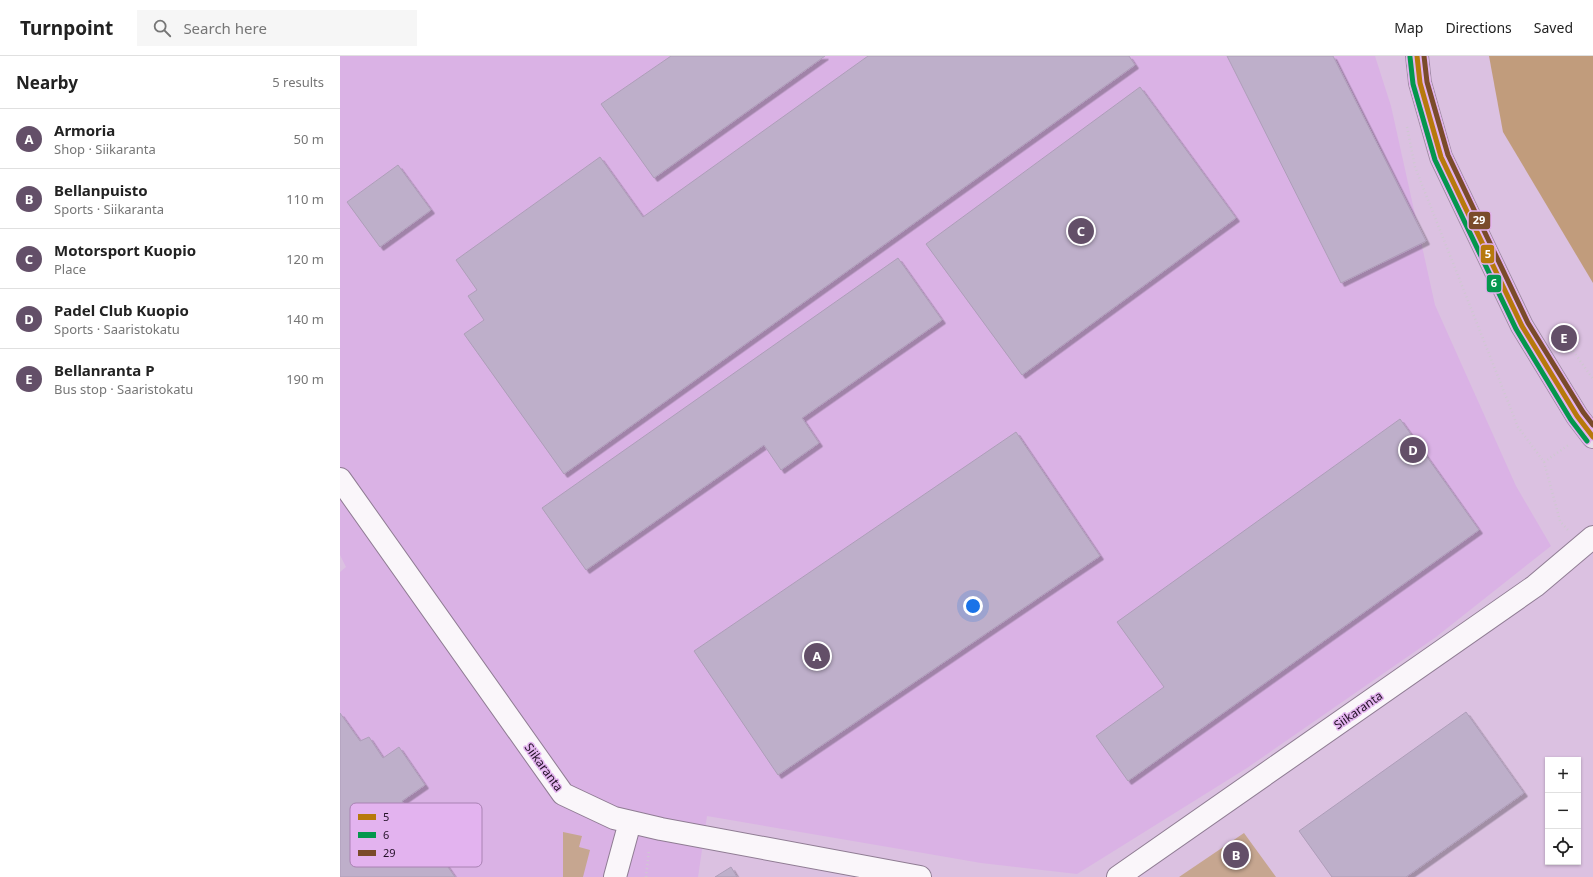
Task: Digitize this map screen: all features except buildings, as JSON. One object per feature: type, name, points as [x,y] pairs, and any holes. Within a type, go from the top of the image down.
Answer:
[{"type":"main road","points":[[1417,56],[1420,83],[1441,157],[1522,326],[1578,416],[1593,437]]},
{"type":"street","name":"Siikaranta","points":[[340,479],[563,794],[614,818],[628,828],[661,829],[920,877]]},
{"type":"street","name":"Siikaranta","points":[[1118,877],[1535,586],[1593,537]]},
{"type":"street","points":[[615,877],[628,828]]},
{"type":"path","points":[[1406,122],[1416,166],[1518,427],[1544,462],[1560,521]]},
{"type":"path","points":[[1564,338],[1593,379]]},
{"type":"path","points":[[628,828],[650,840],[646,877]]},
{"type":"shaded area","points":[[340,56],[1375,56],[1391,106],[1435,305],[1516,486],[1551,546],[1436,637],[1247,768],[1077,874],[981,863],[707,816],[698,877],[340,877],[340,572],[346,567],[340,555]]},
{"type":"shaded area","points":[[1489,56],[1593,56],[1593,283],[1503,132]]},
{"type":"shaded area","points":[[563,832],[582,836],[579,847],[590,850],[583,877],[563,877]]},
{"type":"shaded area","points":[[1244,833],[1276,877],[1179,877]]},
{"type":"transit line","name":"5","points":[[1417,56],[1420,83],[1441,157],[1522,326],[1577,416],[1593,437]]},
{"type":"transit line","name":"29","points":[[1424,56],[1427,82],[1448,155],[1528,323],[1583,412],[1593,425]]},
{"type":"transit line","name":"6","points":[[1410,57],[1413,84],[1435,160],[1516,329],[1571,420],[1587,441]]},
{"type":"place","name":"Motorsport Kuopio","points":[[1081,231]]},
{"type":"place","name":"Bellanranta P","points":[[1564,338]]},
{"type":"place","name":"Padel Club Kuopio","points":[[1413,450]]},
{"type":"place","name":"Armoria","points":[[817,656]]},
{"type":"place","name":"Bellanpuisto","points":[[1236,855]]}]
